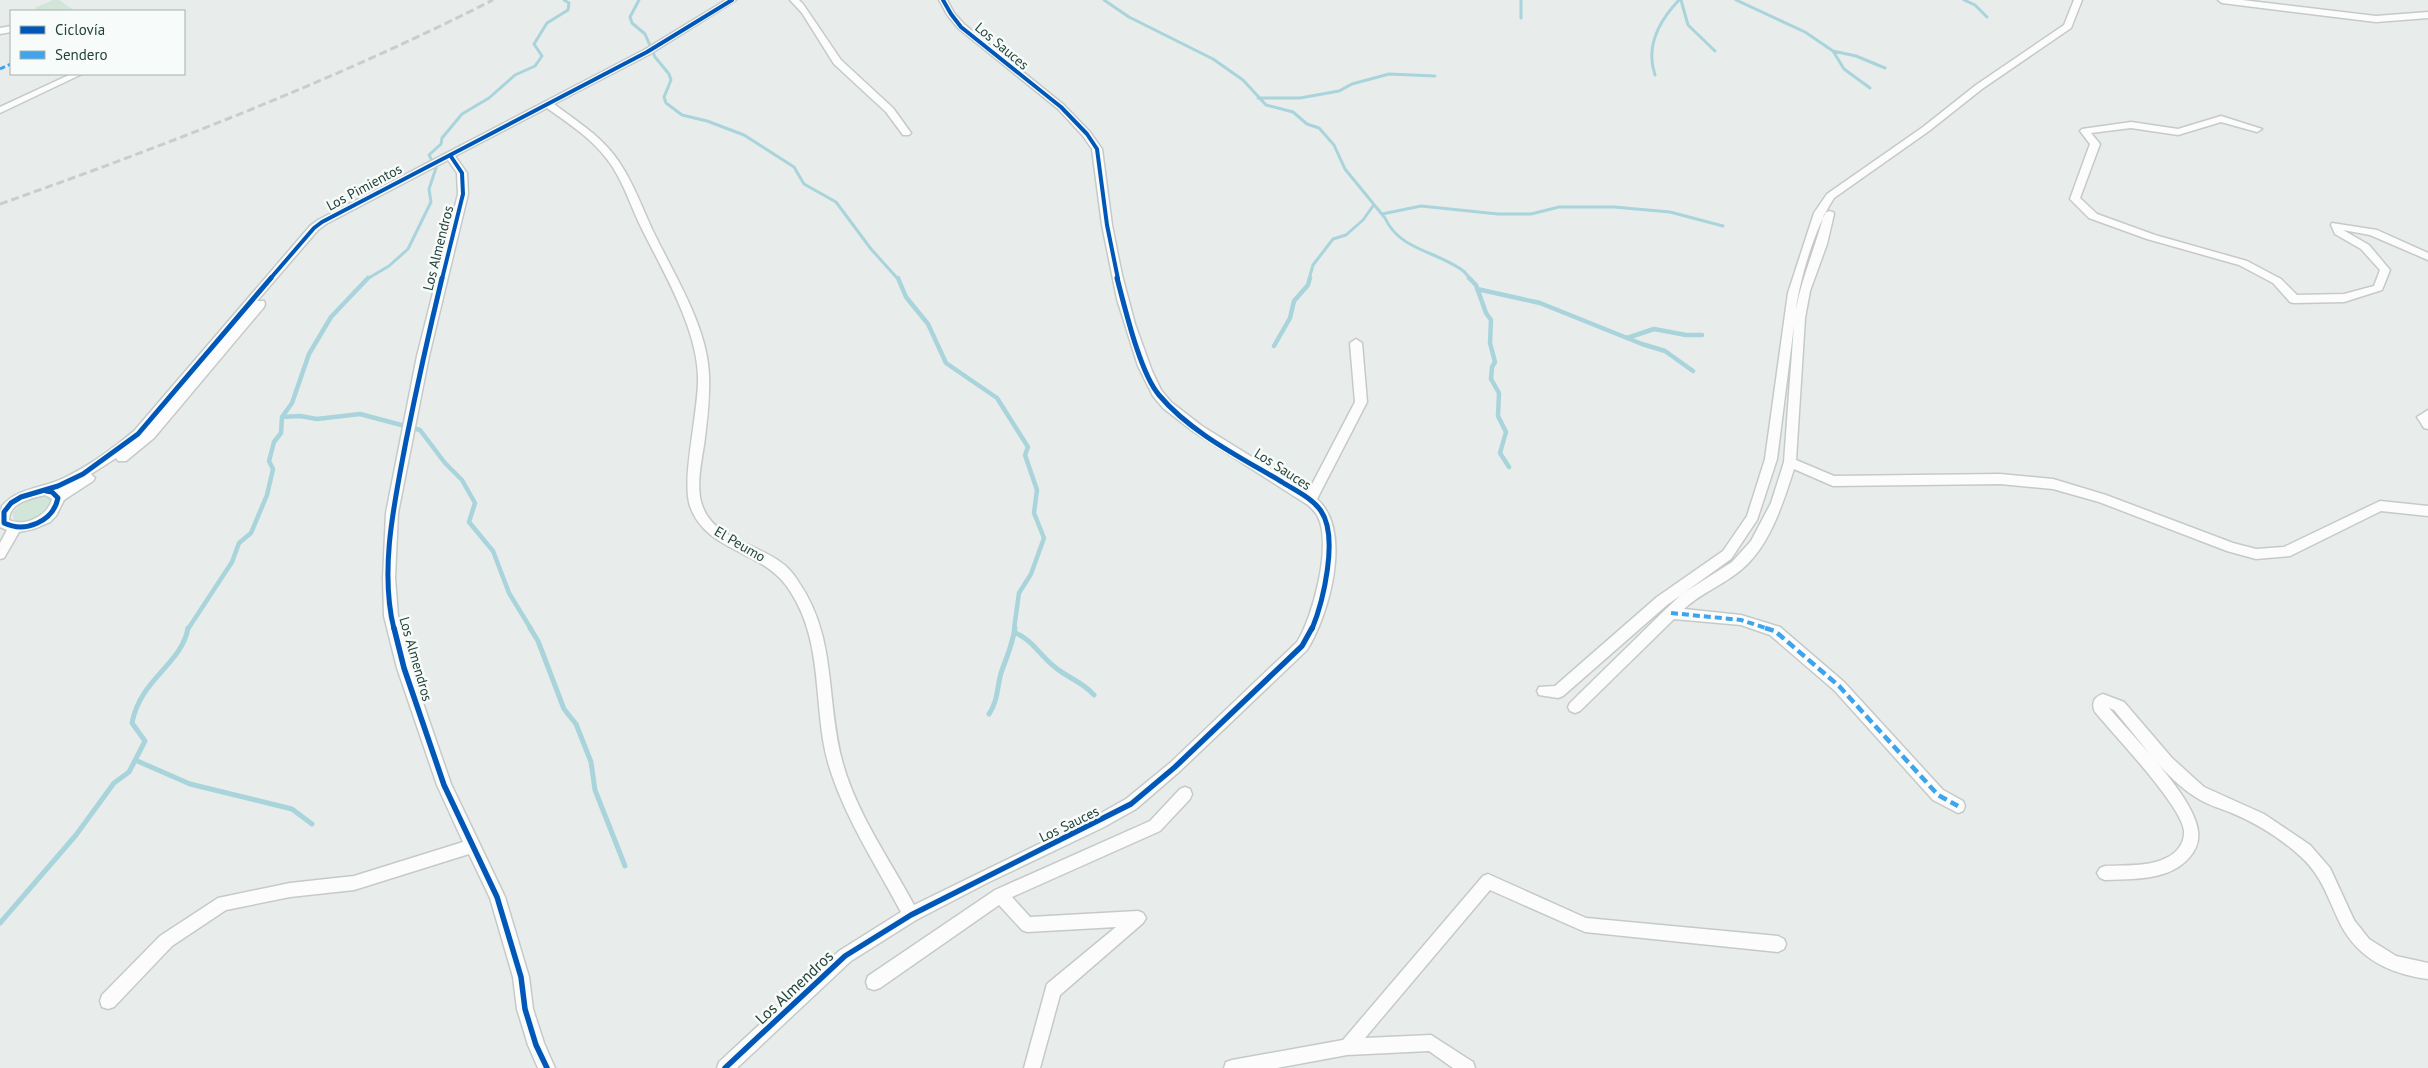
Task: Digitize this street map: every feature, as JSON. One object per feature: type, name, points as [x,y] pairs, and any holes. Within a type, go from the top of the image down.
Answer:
[{"type":"street","name":"Los Pimientos","points":[[550,107],[732,0]]},
{"type":"street","name":"Los Pimientos","points":[[2,514],[25,495],[46,491],[104,460],[138,434],[314,228],[342,211],[647,57],[741,0]]},
{"type":"street","points":[[794,0],[802,8],[829,52],[844,70],[897,117],[906,133]]},
{"type":"street","name":"Los Sauces","points":[[911,915],[1131,804],[1176,768],[1302,646],[1317,622],[1329,544],[1328,524],[1323,513],[1310,501],[1190,423],[1170,408],[1158,394],[1149,379],[1126,315],[1116,273],[1097,149],[1090,137],[1061,109],[961,27],[943,0]]},
{"type":"street","points":[[1544,691],[1558,692],[1662,601],[1727,555],[1753,517],[1771,459],[1793,293],[1819,213],[1830,196],[1926,130],[1979,87],[2068,26],[2078,0]]},
{"type":"street","points":[[2222,0],[2376,19],[2428,15]]},
{"type":"street","points":[[0,110],[76,75]]},
{"type":"street","name":"El Peumo","points":[[550,107],[588,133],[607,150],[617,166],[688,315],[703,362],[704,390],[695,473],[695,503],[704,519],[716,532],[774,563],[786,574],[807,607],[817,634],[825,682],[826,722],[837,767],[860,819],[911,915]]},
{"type":"street","points":[[2257,129],[2221,119],[2178,132],[2131,125],[2085,131],[2095,144],[2075,199],[2093,216],[2151,237],[2243,263],[2277,281],[2294,299],[2344,298],[2378,288],[2385,270],[2365,247],[2339,232],[2336,225],[2373,232],[2428,257]]},
{"type":"street","name":"Los Pimientos","points":[[58,498],[124,457],[150,435],[324,230],[352,212],[452,157]]},
{"type":"street","name":"Los Almendros","points":[[452,157],[462,173],[462,194],[423,356],[392,513],[389,578],[391,616],[404,668],[444,784],[497,897],[521,977],[526,1009],[536,1044],[547,1068]]},
{"type":"street","points":[[1575,707],[1687,598],[1737,566],[1756,544],[1777,503],[1790,462],[1800,318],[1805,291],[1822,244],[1829,214]]},
{"type":"street","points":[[1310,501],[1361,402],[1356,343]]},
{"type":"street","points":[[2428,414],[2422,417],[2422,420],[2428,426]]},
{"type":"street","points":[[1790,462],[1833,481],[2000,479],[2054,484],[2102,498],[2231,548],[2256,554],[2286,552],[2380,506],[2428,511]]},
{"type":"street","points":[[2,514],[7,525],[15,527],[23,527],[41,520],[55,509],[58,498],[52,492],[46,491]]},
{"type":"street","points":[[0,554],[15,527]]},
{"type":"street","points":[[1671,613],[1699,618],[1741,620],[1775,631],[1839,686],[1938,795],[1958,806]]},
{"type":"street","points":[[2105,874],[2159,868],[2174,862],[2190,845],[2192,836],[2191,826],[2176,799],[2100,708],[2100,702],[2103,700],[2119,706],[2186,782],[2202,793],[2243,811],[2310,855],[2327,874],[2349,926],[2358,939],[2368,948],[2395,963],[2413,970],[2428,971]]},
{"type":"street","points":[[874,982],[1000,895],[1155,826],[1185,794]]},
{"type":"street","points":[[108,1001],[166,941],[223,903],[290,890],[354,883],[473,846]]},
{"type":"street","points":[[1347,1047],[1488,881],[1585,925],[1778,944]]},
{"type":"street","points":[[1000,895],[1027,925],[1138,918],[1053,990],[1032,1068]]},
{"type":"street","name":"Los Almendros","points":[[725,1068],[845,956],[911,915]]},
{"type":"street","points":[[1232,1068],[1347,1047],[1431,1043],[1467,1068]]},
{"type":"green space","points":[[53,0],[59,0],[74,10],[37,10],[34,8]]},
{"type":"green space","points":[[39,496],[49,498],[51,503],[45,513],[32,520],[18,521],[13,519],[13,512],[26,500]]},
{"type":"waterway","points":[[367,279],[389,266],[408,249],[431,202],[429,189],[436,168],[429,155],[441,144],[442,138],[462,114],[489,98],[515,75],[535,66],[542,56],[534,44],[547,23],[568,10],[569,3],[564,0]]},
{"type":"waterway","points":[[639,0],[630,17],[632,23],[645,34],[655,57],[669,74],[671,80],[664,97],[666,103],[682,115],[707,121],[744,135],[794,167],[804,184],[836,202],[871,249],[898,279]]},
{"type":"waterway","points":[[1104,0],[1129,17],[1213,59],[1243,80],[1260,98]]},
{"type":"waterway","points":[[1521,0],[1521,18]]},
{"type":"waterway","points":[[1655,75],[1652,54],[1656,34],[1665,16],[1679,0]]},
{"type":"waterway","points":[[1681,0],[1688,25],[1715,51]]},
{"type":"waterway","points":[[1736,0],[1805,32],[1833,51]]},
{"type":"waterway","points":[[1964,0],[1975,5],[1987,17]]},
{"type":"waterway","points":[[1833,51],[1856,56],[1885,68]]},
{"type":"waterway","points":[[1833,51],[1844,69],[1870,88]]},
{"type":"waterway","points":[[1260,98],[1300,98],[1339,91],[1352,84],[1389,74],[1435,76]]},
{"type":"waterway","points":[[1260,98],[1266,105],[1293,112],[1307,124],[1319,128],[1334,145],[1345,169],[1399,237],[1449,262],[1461,269],[1471,279]]},
{"type":"waterway","points":[[1309,279],[1313,265],[1333,239],[1346,235],[1363,220],[1373,206]]},
{"type":"waterway","points":[[1382,214],[1421,206],[1498,214],[1531,214],[1559,207],[1614,207],[1670,212],[1723,226]]},
{"type":"waterway","points":[[898,278],[906,297],[928,324],[946,363],[997,398],[1028,447],[1025,455],[1037,490],[1034,513],[1044,538],[1031,574],[1019,593],[1014,629]]},
{"type":"waterway","points":[[1274,346],[1290,318],[1294,301],[1308,285],[1310,278]]},
{"type":"waterway","points":[[1469,278],[1477,289]]},
{"type":"waterway","points":[[282,417],[292,403],[309,354],[331,317],[367,279]]},
{"type":"waterway","points":[[1477,289],[1540,303],[1627,338]]},
{"type":"waterway","points":[[1477,289],[1486,313],[1491,320],[1490,343],[1495,362],[1492,367],[1491,379],[1499,393],[1498,416],[1506,432],[1500,453],[1509,467]]},
{"type":"waterway","points":[[1627,338],[1654,329],[1686,335],[1702,335]]},
{"type":"waterway","points":[[1627,338],[1665,351],[1693,371]]},
{"type":"waterway","points":[[282,417],[300,416],[317,419],[360,414],[420,430],[445,463],[462,480],[475,503],[469,522],[493,551],[509,593],[531,629]]},
{"type":"waterway","points":[[188,629],[232,562],[239,543],[251,533],[267,495],[273,469],[269,461],[274,442],[281,433],[282,417]]},
{"type":"waterway","points":[[135,760],[145,741],[132,723],[136,708],[143,695],[178,652],[188,628]]},
{"type":"waterway","points":[[530,628],[538,641],[564,709],[576,724],[591,762],[595,790],[625,866]]},
{"type":"waterway","points":[[1014,632],[1015,628]]},
{"type":"waterway","points":[[989,714],[996,699],[1001,673],[1014,632]]},
{"type":"waterway","points":[[1014,632],[1026,639],[1056,668],[1094,695]]},
{"type":"waterway","points":[[0,923],[76,835],[114,783],[129,772],[135,760]]},
{"type":"waterway","points":[[135,760],[190,784],[292,809],[312,824]]},
{"type":"railway","points":[[0,204],[188,135],[250,110],[373,57],[493,0]]},
{"type":"marked path","points":[[0,69],[10,64]]},
{"type":"marked path","points":[[1671,613],[1741,620],[1775,631],[1839,686],[1938,795],[1958,806]]},
{"type":"cycle path","points":[[46,491],[52,492],[58,498],[56,506],[45,518],[29,526],[11,526],[4,523],[4,512],[15,501],[25,495],[58,486],[83,474],[119,450],[138,434],[314,228],[322,222],[647,52],[732,0]]},
{"type":"cycle path","points":[[725,1068],[845,956],[911,915],[984,877],[1099,822],[1131,804],[1175,767],[1302,646],[1316,620],[1323,592],[1329,536],[1324,516],[1317,506],[1306,497],[1181,417],[1167,405],[1151,382],[1130,324],[1117,275],[1107,225],[1097,149],[1087,134],[1061,107],[961,27],[946,8],[943,0]]},
{"type":"cycle path","points":[[450,155],[462,173],[463,194],[423,356],[392,513],[389,578],[391,616],[404,668],[444,785],[497,897],[521,977],[525,1009],[536,1045],[547,1068]]}]
